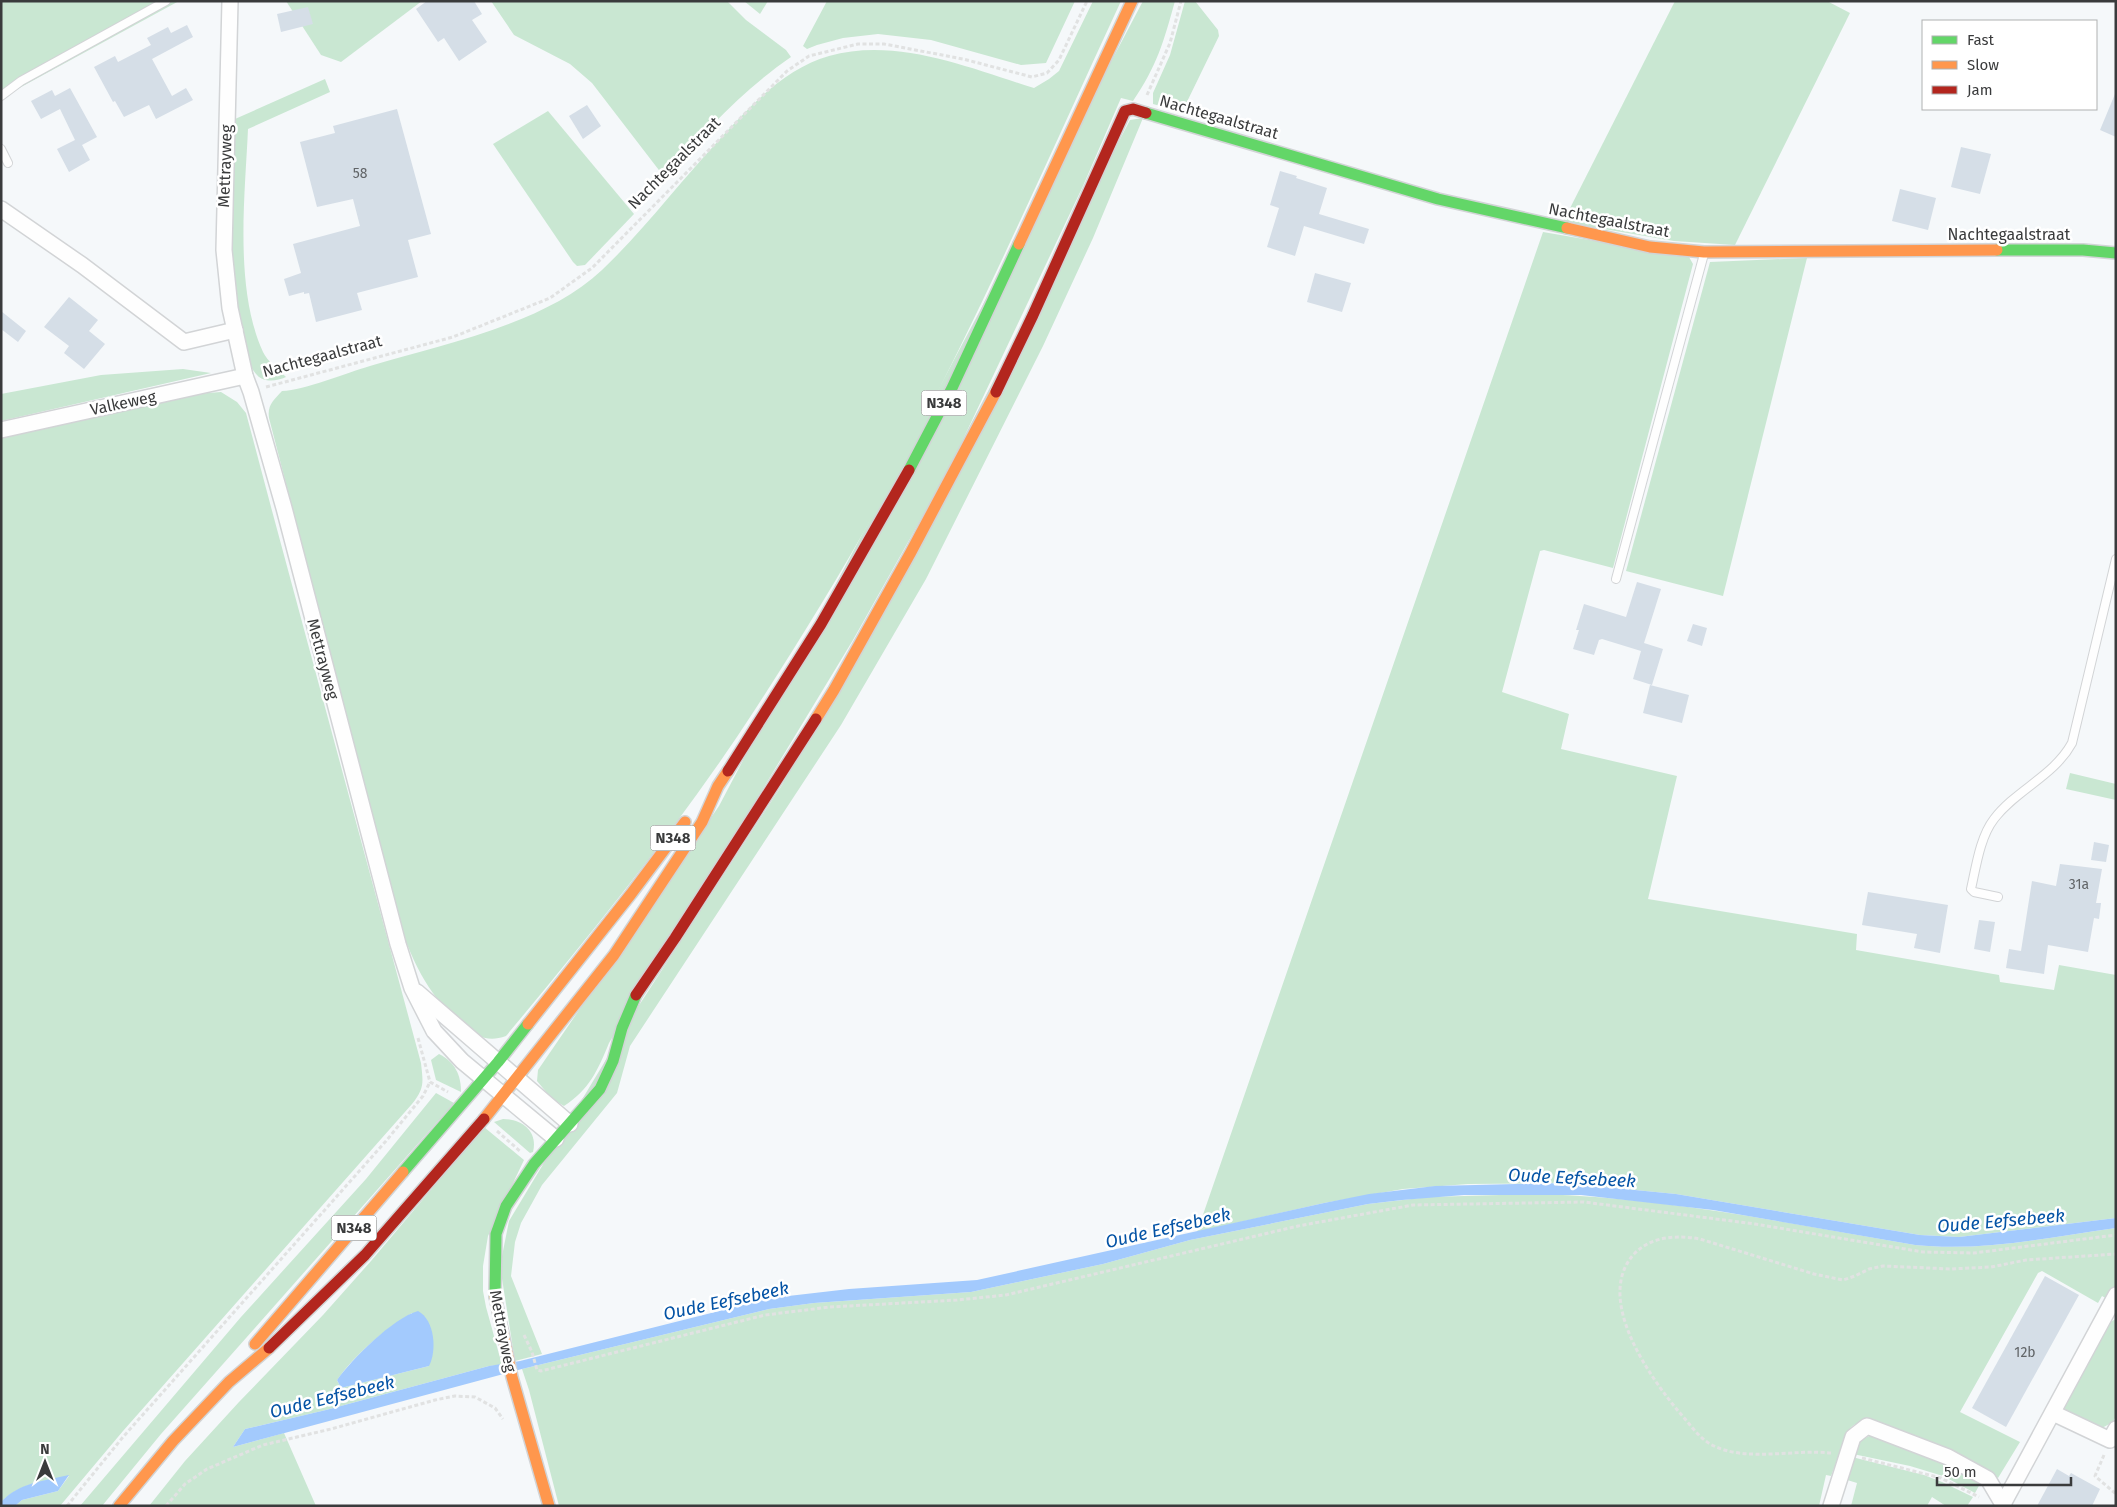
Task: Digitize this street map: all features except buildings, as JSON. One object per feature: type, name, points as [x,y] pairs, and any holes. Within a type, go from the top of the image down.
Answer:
[{"type":"main road","name":"N348","points":[[119,1506],[174,1441],[229,1382],[269,1348],[365,1256],[504,1095],[614,955],[702,822],[718,786],[821,624],[902,483],[952,388],[994,300],[1064,144],[1132,1]]},
{"type":"main road","name":"Mettrayweg","points":[[549,1506],[512,1377],[494,1293],[496,1234],[506,1206],[534,1164],[600,1089],[613,1061],[622,1028],[636,995],[680,930],[834,690],[902,569],[992,400],[1033,316],[1124,113],[1128,110],[1140,111]]},
{"type":"main road","name":"Nachtegaalstraat","points":[[1140,111],[1438,199],[1650,248],[1704,252],[2083,250],[2116,253]]},
{"type":"main road","name":"N348","points":[[229,1382],[260,1337],[498,1062],[631,894],[691,814],[718,786]]},
{"type":"street","name":"Mettrayweg","points":[[230,1],[224,243],[226,285],[245,376],[286,517],[398,944],[412,988],[434,1031],[445,1046],[556,1139]]},
{"type":"street","points":[[1,209],[82,265],[184,342],[235,330]]},
{"type":"street","name":"Valkeweg","points":[[1,430],[245,376]]},
{"type":"street","points":[[412,988],[570,1124]]},
{"type":"street","points":[[2003,1505],[2113,1305]]},
{"type":"street","points":[[2052,1413],[2113,1434]]},
{"type":"street","points":[[1831,1506],[1853,1437],[1867,1426],[1948,1456],[1988,1479],[2003,1505]]},
{"type":"lane","points":[[1,96],[21,81],[166,1]]},
{"type":"lane","points":[[1,149],[8,163]]},
{"type":"lane","points":[[1616,579],[1704,252]]},
{"type":"lane","points":[[1998,898],[1974,892],[1972,889],[1985,835],[1995,818],[2056,765],[2066,754],[2072,743],[2116,558]]},
{"type":"path","name":"Nachtegaalstraat","points":[[251,392],[453,337],[550,298],[592,268],[787,71],[809,56],[858,44],[884,44],[963,59],[1032,77],[1047,73],[1058,60],[1087,1]]},
{"type":"path","points":[[1140,111],[1170,43],[1181,1]]},
{"type":"path","points":[[67,1506],[123,1437],[386,1141],[423,1096],[430,1082]]},
{"type":"path","points":[[532,1352],[537,1370],[540,1372],[765,1315],[830,1307],[957,1300],[1006,1295],[1298,1226],[1413,1205],[1584,1202],[1727,1220],[1923,1252],[1992,1252],[2116,1235]]},
{"type":"path","points":[[2003,1505],[1975,1496],[1935,1476],[1847,1454],[1819,1452],[1746,1454],[1725,1451],[1704,1440],[1644,1366],[1624,1317],[1620,1290],[1622,1273],[1628,1261],[1638,1250],[1653,1241],[1684,1236],[1836,1279],[1850,1278],[1864,1271],[1883,1266],[1951,1270],[1991,1267],[2026,1260],[2116,1254]]},
{"type":"path","points":[[166,1506],[185,1484],[207,1469],[263,1445],[435,1400],[455,1396],[475,1397],[495,1408],[507,1425]]},
{"type":"path","points":[[2113,1434],[2094,1476],[2116,1494]]},
{"type":"green space","points":[[1,1],[179,1],[1,98]]},
{"type":"green space","points":[[286,1],[422,1],[341,62],[321,55]]},
{"type":"green space","points":[[491,1],[727,1],[746,20],[786,50],[791,57],[756,84],[724,113],[665,178],[592,83],[570,64],[514,35]]},
{"type":"green space","points":[[744,1],[768,1],[760,14]]},
{"type":"green space","points":[[827,1],[1075,1],[1046,63],[1021,65],[931,40],[878,34],[843,38],[807,49],[803,46]]},
{"type":"green space","points":[[1093,1],[1121,1],[1018,225],[938,391],[874,513],[817,611],[777,676],[727,751],[636,876],[506,1036],[493,1039],[478,1035],[451,1014],[432,991],[417,966],[400,925],[269,418],[269,410],[272,403],[282,391],[314,384],[492,330],[552,305],[579,289],[617,255],[704,156],[756,102],[783,79],[813,62],[829,56],[855,51],[881,50],[907,53],[959,64],[1034,88],[1059,71]]},
{"type":"green space","points":[[1143,1],[1175,1],[1159,53],[1133,101],[1121,98],[1083,186],[948,471],[853,640],[609,1043],[592,1079],[573,1100],[564,1106],[552,1099],[537,1081],[538,1070],[719,806]]},
{"type":"green space","points":[[1185,1],[1195,1],[1218,30],[1219,36],[1182,112],[1153,104],[1153,93],[1170,55]]},
{"type":"green space","points":[[1675,1],[1827,1],[1850,13],[1735,245],[1674,241],[1563,222]]},
{"type":"green space","points":[[325,79],[330,92],[248,129],[244,242],[248,300],[254,327],[263,352],[270,362],[286,377],[279,380],[267,380],[260,378],[252,368],[238,316],[232,232],[235,119]]},
{"type":"green space","points":[[548,111],[634,214],[585,265],[577,266],[573,262],[493,144]]},
{"type":"green space","points":[[1143,118],[1093,238],[1043,346],[926,579],[841,725],[630,1046],[617,1093],[542,1185],[521,1223],[515,1242],[511,1276],[542,1354],[515,1361],[500,1266],[509,1221],[634,1013],[782,785],[1130,120]]},
{"type":"green space","points":[[1543,232],[1689,257],[1693,264],[1613,568],[1544,550],[1540,551],[1502,692],[1569,714],[1561,749],[1677,776],[1648,899],[1857,934],[1856,950],[1999,975],[2000,982],[2054,990],[2059,965],[2116,975],[2116,1218],[1959,1237],[1920,1235],[1676,1194],[1563,1183],[1468,1184],[1403,1189],[1324,1203],[1197,1232]]},
{"type":"green space","points":[[1807,258],[1723,596],[1626,571],[1710,262]]},
{"type":"green space","points":[[183,369],[211,373],[1,421],[1,394],[101,375]]},
{"type":"green space","points":[[221,392],[237,402],[246,413],[421,1063],[422,1085],[419,1094],[412,1104],[123,1431],[60,1506],[15,1506],[22,1500],[58,1491],[69,1476],[42,1481],[24,1487],[1,1502],[1,438],[195,394]]},
{"type":"green space","points":[[2070,773],[2116,784],[2116,800],[2066,789]]},
{"type":"green space","points":[[439,1054],[445,1057],[456,1070],[460,1080],[461,1092],[436,1080],[431,1060]]},
{"type":"green space","points":[[436,1093],[454,1103],[161,1434],[102,1506],[80,1506],[241,1317],[366,1179]]},
{"type":"green space","points":[[503,1119],[517,1121],[527,1128],[533,1138],[533,1152],[530,1153],[494,1122]]},
{"type":"green space","points":[[484,1127],[524,1160],[488,1236],[483,1266],[483,1291],[486,1307],[502,1365],[489,1366],[326,1410],[245,1429],[233,1447],[284,1433],[316,1506],[149,1506],[185,1461],[323,1315]],"holes":[[[412,1313],[429,1366],[341,1388],[337,1380],[371,1343]]]},
{"type":"green space","points":[[1538,1194],[1586,1196],[1680,1206],[1774,1220],[1915,1245],[1940,1247],[1991,1245],[2116,1228],[2116,1287],[2109,1300],[2102,1296],[2098,1303],[2042,1271],[2038,1273],[1960,1412],[2020,1442],[1998,1478],[1940,1445],[1871,1423],[1859,1423],[1853,1425],[1849,1430],[1831,1476],[1826,1475],[1819,1506],[559,1506],[522,1369],[769,1309],[814,1303],[971,1292],[1103,1264],[1190,1240],[1368,1204],[1429,1197]]},
{"type":"green space","points":[[2116,1319],[2116,1416],[2113,1422],[2102,1428],[2065,1412],[2063,1403],[2108,1323]]},
{"type":"green space","points":[[1871,1435],[1916,1448],[1981,1482],[1975,1493],[1943,1476],[1910,1466],[1853,1454],[1858,1442]]},
{"type":"green space","points":[[1852,1457],[1924,1475],[1973,1497],[1967,1506],[1946,1506],[1932,1497],[1927,1506],[1851,1506],[1857,1483],[1844,1479]]},
{"type":"water","points":[[1563,1183],[1676,1194],[1920,1235],[1959,1237],[2116,1218],[2116,1228],[1991,1245],[1940,1247],[1915,1245],[1713,1210],[1581,1195],[1464,1195],[1402,1200],[1368,1204],[1190,1240],[1103,1264],[971,1292],[814,1303],[769,1309],[522,1369],[233,1447],[245,1429],[326,1410],[489,1366],[520,1361],[771,1298],[849,1289],[977,1280],[1369,1194],[1435,1186]]},
{"type":"water","points":[[418,1311],[428,1321],[433,1336],[432,1360],[429,1366],[341,1388],[337,1380],[352,1361],[385,1330],[408,1315]]},
{"type":"water","points":[[69,1475],[58,1491],[22,1500],[15,1506],[1,1506],[1,1502],[8,1495],[24,1486]]},
{"type":"traffic: fast","points":[[1146,113],[1438,199],[1567,228]]},
{"type":"traffic: fast","points":[[909,470],[952,388],[1019,244]]},
{"type":"traffic: fast","points":[[1997,250],[2083,250],[2116,253]]},
{"type":"traffic: fast","points":[[495,1296],[496,1234],[506,1206],[534,1164],[600,1089],[613,1061],[622,1028],[636,995]]},
{"type":"traffic: fast","points":[[403,1172],[498,1062],[528,1024]]},
{"type":"traffic: slow","points":[[1019,244],[1132,1]]},
{"type":"traffic: slow","points":[[1567,228],[1650,247],[1704,252],[1997,250]]},
{"type":"traffic: slow","points":[[816,719],[911,552],[996,392]]},
{"type":"traffic: slow","points":[[484,1119],[614,955],[702,822],[718,786],[728,771]]},
{"type":"traffic: slow","points":[[528,1024],[631,894],[685,822]]},
{"type":"traffic: slow","points":[[255,1344],[403,1172]]},
{"type":"traffic: slow","points":[[495,1296],[512,1377],[549,1506]]},
{"type":"traffic: slow","points":[[119,1506],[173,1441],[229,1382],[269,1348]]},
{"type":"traffic: jam","points":[[996,392],[1033,315],[1125,111],[1133,109],[1146,113]]},
{"type":"traffic: jam","points":[[728,771],[821,624],[909,470]]},
{"type":"traffic: jam","points":[[636,995],[675,938],[816,719]]},
{"type":"traffic: jam","points":[[269,1348],[365,1255],[484,1119]]},
{"type":"water label","name":"Oude Eefsebeek","points":[[1572,1178]]},
{"type":"water label","name":"Oude Eefsebeek","points":[[2001,1221]]},
{"type":"water label","name":"Oude Eefsebeek","points":[[1168,1228]]},
{"type":"water label","name":"Oude Eefsebeek","points":[[726,1301]]},
{"type":"water label","name":"Oude Eefsebeek","points":[[332,1397]]}]
